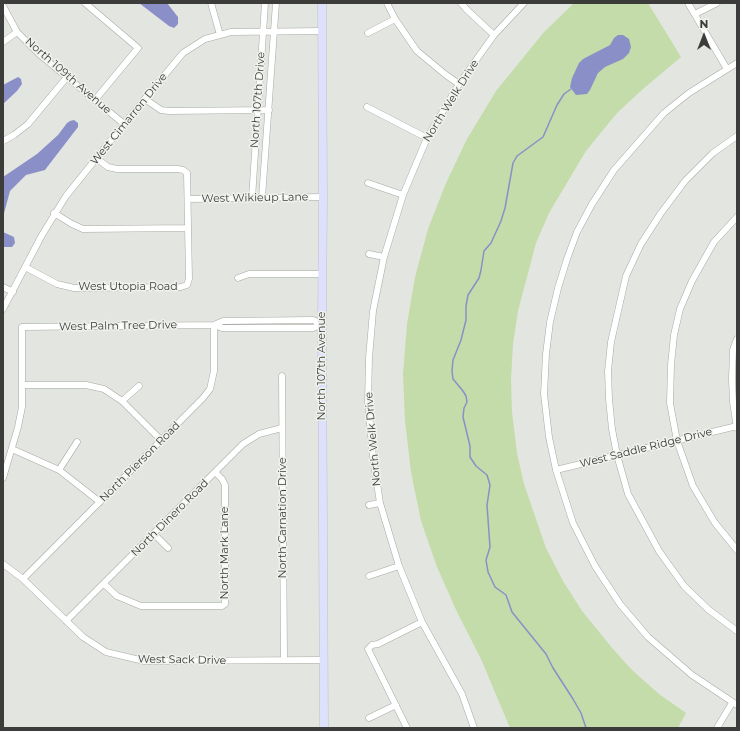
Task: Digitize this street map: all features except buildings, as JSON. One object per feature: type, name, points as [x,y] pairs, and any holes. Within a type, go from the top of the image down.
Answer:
[{"type":"main road","name":"North 107th Avenue","points":[[322,3],[322,660],[324,728]]},
{"type":"street","points":[[85,3],[138,48],[95,100]]},
{"type":"street","points":[[212,3],[220,35]]},
{"type":"street","name":"North 107th Drive","points":[[252,198],[265,3]]},
{"type":"street","name":"North 107th Drive","points":[[262,198],[276,3]]},
{"type":"street","points":[[387,3],[395,19],[417,51],[459,84]]},
{"type":"street","points":[[461,3],[494,35]]},
{"type":"street","name":"North Welk Drive","points":[[474,728],[462,694],[422,622],[399,566],[380,503],[372,457],[368,394],[369,358],[373,311],[384,257],[403,195],[427,138],[459,84],[494,35],[524,3]]},
{"type":"street","points":[[688,3],[727,69]]},
{"type":"street","points":[[694,14],[718,3]]},
{"type":"street","name":"North 109th Avenue","points":[[3,6],[17,32],[39,54],[124,124]]},
{"type":"street","points":[[368,33],[395,19]]},
{"type":"street","name":"West Cimarron Drive","points":[[3,309],[54,213],[96,158],[184,53],[205,39],[231,32],[322,31]]},
{"type":"street","points":[[3,42],[17,32]]},
{"type":"street","points":[[200,42],[202,50]]},
{"type":"street","points":[[717,728],[735,704],[692,675],[648,637],[620,604],[595,566],[573,523],[556,470],[549,437],[544,394],[546,354],[550,322],[558,288],[577,232],[592,204],[614,170],[664,113],[689,93],[737,63]]},
{"type":"street","points":[[3,142],[28,124],[67,77]]},
{"type":"street","points":[[144,99],[161,110],[169,111],[269,110]]},
{"type":"street","points":[[367,107],[427,138]]},
{"type":"street","points":[[737,136],[713,153],[685,182],[661,213],[641,244],[626,276],[611,342],[608,371],[612,429],[617,455],[628,494],[659,551],[684,586],[709,610],[737,632]]},
{"type":"street","points":[[54,213],[75,226],[88,229],[188,228],[187,173],[183,170],[117,170],[108,167],[96,158]]},
{"type":"street","points":[[368,183],[403,195]]},
{"type":"street","name":"West Wikieup Lane","points":[[188,199],[323,197]]},
{"type":"street","points":[[737,216],[714,242],[692,281],[680,309],[674,335],[671,365],[670,403],[677,441],[693,486],[715,523],[737,550]]},
{"type":"street","name":"West Utopia Road","points":[[25,267],[57,284],[74,288],[181,287],[187,285],[189,279],[188,228]]},
{"type":"street","points":[[369,254],[384,257]]},
{"type":"street","points":[[238,278],[249,274],[322,274]]},
{"type":"street","points":[[3,287],[13,292]]},
{"type":"street","name":"West Palm Tree Drive","points":[[22,385],[22,328],[214,325],[222,328],[313,328],[322,324]]},
{"type":"street","name":"North Pierson Road","points":[[23,579],[203,398],[210,389],[214,372],[214,325]]},
{"type":"street","points":[[737,339],[733,350],[732,402],[737,427]]},
{"type":"street","name":"North Carnation Drive","points":[[282,376],[284,660]]},
{"type":"street","points":[[3,478],[20,417],[22,385],[86,385],[104,389],[122,401],[161,440]]},
{"type":"street","points":[[122,401],[139,386]]},
{"type":"street","name":"West Saddle Ridge Drive","points":[[556,470],[737,427]]},
{"type":"street","name":"North Dinero Road","points":[[66,622],[248,440],[265,432],[282,428]]},
{"type":"street","points":[[59,470],[77,442]]},
{"type":"street","points":[[12,449],[59,470],[100,502]]},
{"type":"street","name":"North Mark Lane","points":[[104,584],[117,596],[141,606],[222,606],[226,604],[225,485],[215,472]]},
{"type":"street","points":[[368,505],[380,503]]},
{"type":"street","points":[[154,534],[168,548]]},
{"type":"street","name":"West Sack Drive","points":[[3,564],[23,579],[83,638],[106,652],[144,661],[322,660]]},
{"type":"street","points":[[369,576],[399,566]]},
{"type":"street","points":[[407,728],[368,649],[372,645],[378,644],[422,622]]},
{"type":"street","points":[[369,718],[396,705]]},
{"type":"green space","points":[[574,3],[648,3],[681,57],[617,113],[586,151],[549,213],[536,243],[518,311],[513,344],[511,380],[512,412],[517,453],[524,484],[546,548],[563,581],[582,611],[632,670],[659,694],[686,713],[678,728],[510,728],[481,659],[457,612],[437,567],[421,521],[411,472],[405,421],[403,374],[407,324],[415,277],[428,229],[446,183],[467,139],[496,91],[544,32]]},
{"type":"water","points":[[139,3],[167,3],[178,17],[178,24],[174,28],[169,26]]},
{"type":"water","points":[[618,35],[623,35],[629,39],[631,47],[629,53],[623,59],[605,67],[598,73],[587,94],[576,95],[570,87],[572,78],[579,63],[583,59],[610,45],[614,38]]},
{"type":"water","points":[[18,77],[21,79],[22,84],[3,104],[3,85]]},
{"type":"water","points":[[74,120],[78,123],[78,127],[45,170],[26,175],[10,191],[3,217],[3,177],[37,154],[58,135],[67,123]]},
{"type":"water","points":[[3,232],[14,237],[15,243],[12,247],[3,247]]},
{"type":"waterway","points":[[571,89],[564,94],[557,105],[543,137],[517,156],[513,163],[505,208],[501,221],[491,243],[484,251],[479,278],[468,295],[466,320],[461,340],[453,360],[452,371],[453,379],[466,396],[467,402],[464,408],[463,417],[470,446],[470,457],[476,466],[487,475],[490,485],[487,505],[490,547],[486,560],[488,572],[495,587],[506,595],[512,612],[546,654],[581,713],[586,728]]}]
